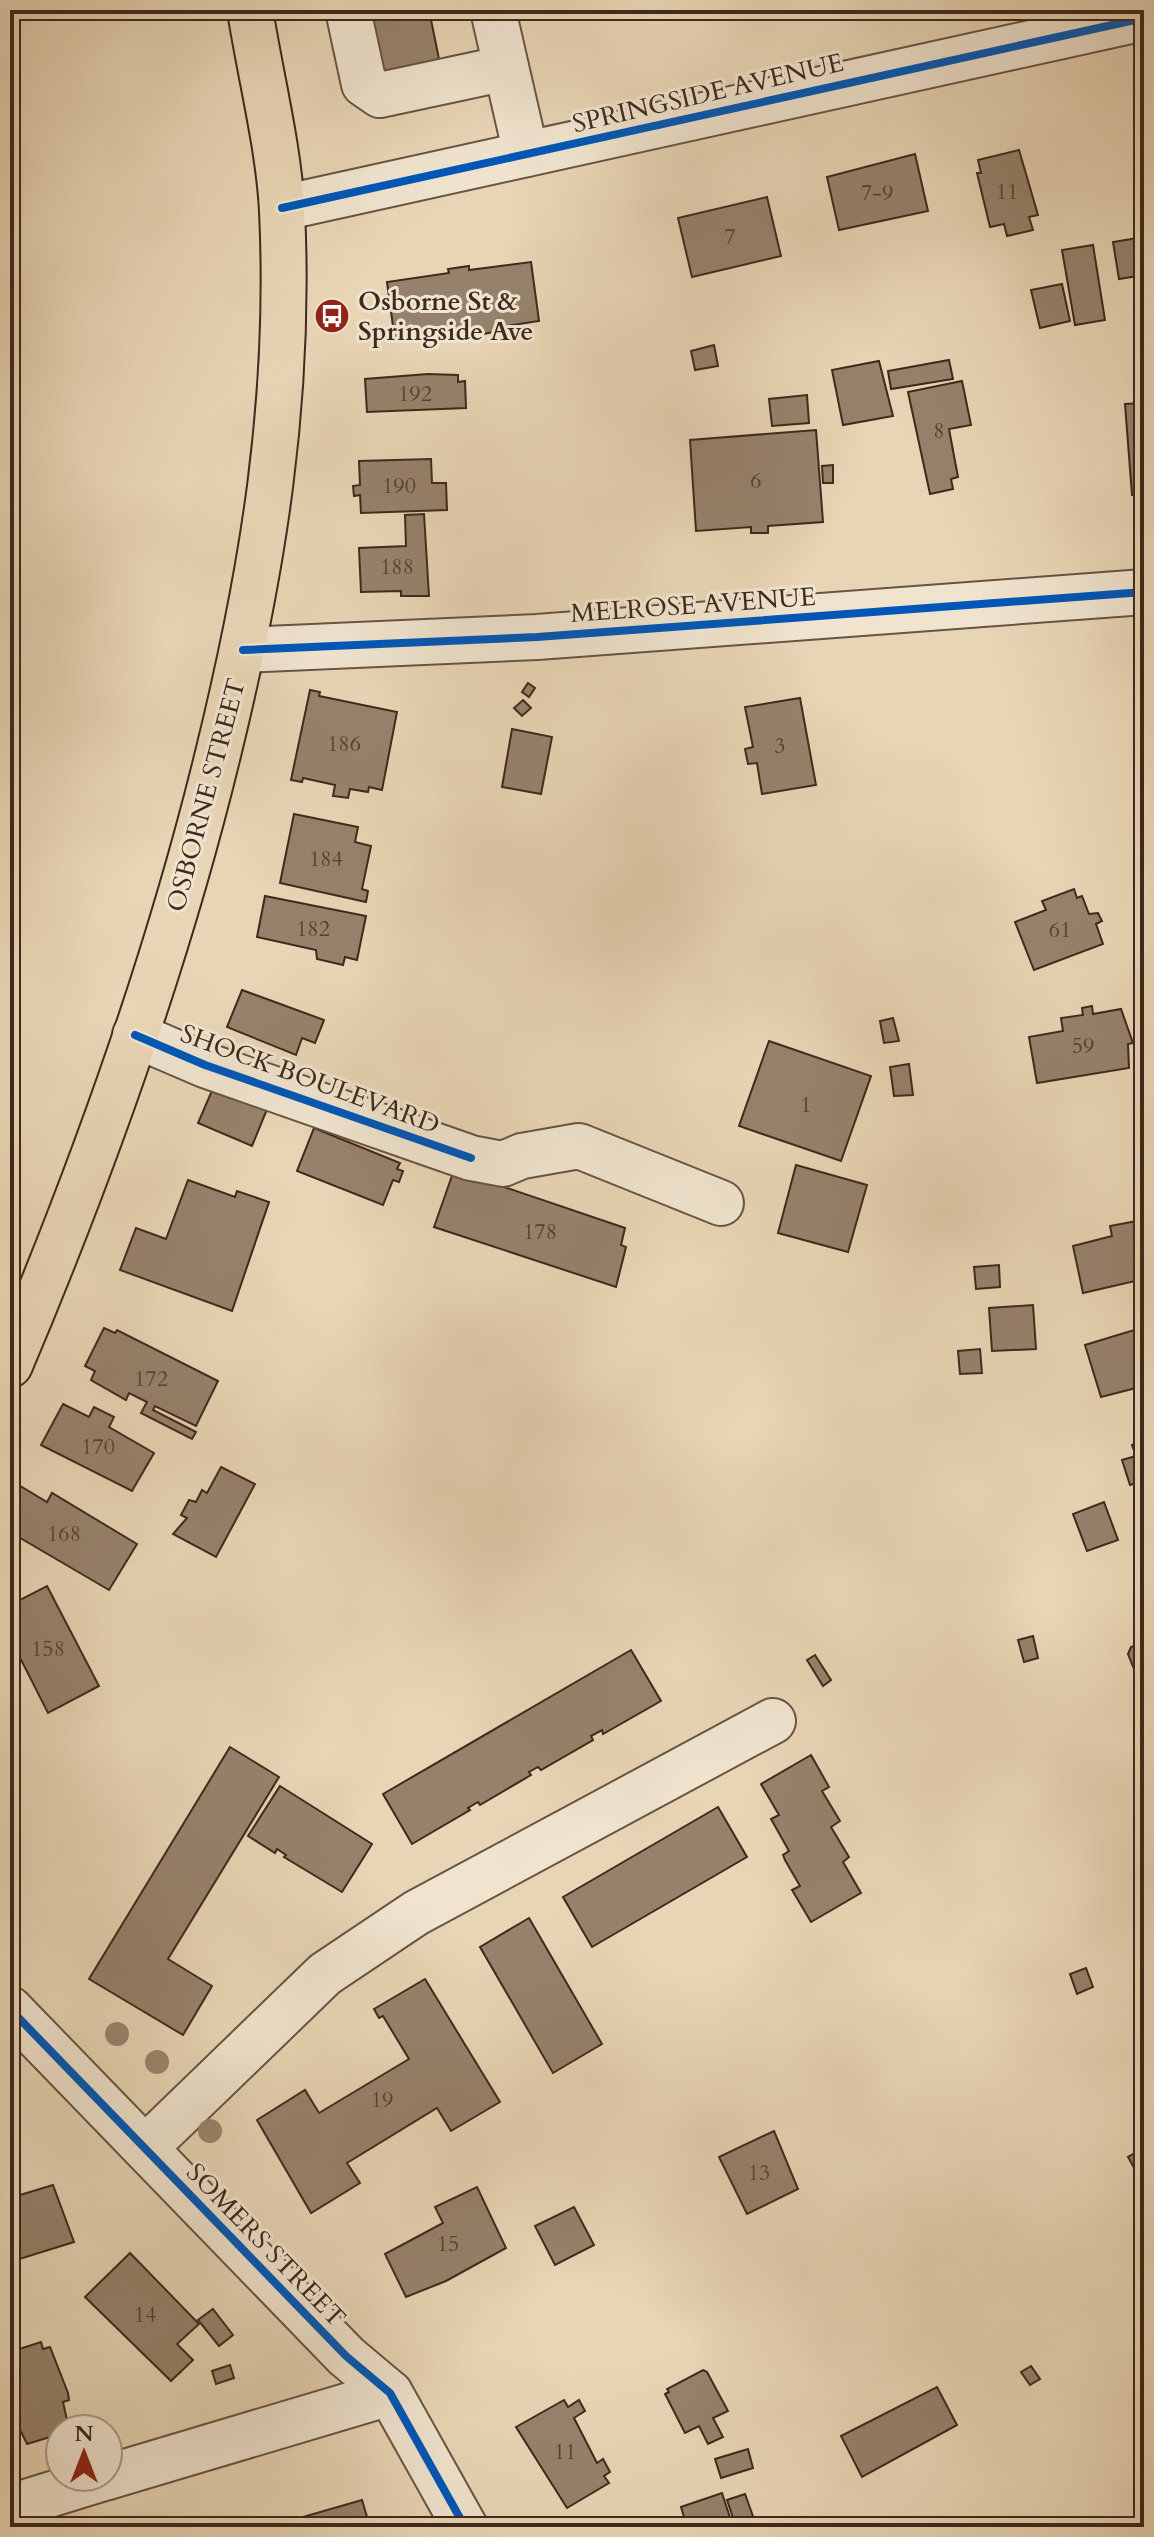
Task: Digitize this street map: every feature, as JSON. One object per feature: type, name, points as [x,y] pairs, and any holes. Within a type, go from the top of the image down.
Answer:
[{"type":"main road","name":"OSBORNE STREET","points":[[10,1365],[79,1201],[196,846],[243,650],[269,515],[283,375],[282,208],[250,10]]},
{"type":"street","points":[[348,10],[360,75],[372,92],[380,95],[506,68]]},
{"type":"street","points":[[493,10],[526,154]]},
{"type":"street","name":"SPRINGSIDE AVENUE","points":[[282,208],[1144,18]]},
{"type":"street","name":"MELROSE AVENUE","points":[[243,650],[537,637],[1144,592]]},
{"type":"street","name":"SHOCK BOULEVARD","points":[[135,1035],[205,1065],[471,1158],[503,1164],[522,1156],[579,1146],[721,1203]]},
{"type":"street","points":[[145,2148],[338,1965],[416,1913],[773,1721]]},
{"type":"street","name":"SOMERS STREET","points":[[10,2009],[346,2356],[390,2393],[465,2527]]},
{"type":"street","points":[[124,2472],[390,2393]]},
{"type":"street","points":[[10,2507],[56,2493]]},
{"type":"building","points":[[429,10],[440,64],[383,75],[373,19]]},
{"type":"building","points":[[1019,150],[1038,215],[1029,217],[1033,230],[1007,236],[1004,224],[990,227],[977,173],[981,173],[978,160]]},
{"type":"building","points":[[915,154],[928,211],[839,230],[827,177]]},
{"type":"building","points":[[767,197],[781,256],[692,277],[678,218]]},
{"type":"building","points":[[1138,238],[1144,275],[1119,279],[1113,242]]},
{"type":"building","points":[[1093,245],[1105,320],[1075,325],[1062,250]]},
{"type":"building","points":[[531,262],[539,321],[494,328],[494,332],[483,334],[483,329],[395,341],[387,282],[449,273],[448,269],[469,266],[469,270]]},
{"type":"building","points":[[1062,284],[1070,321],[1040,328],[1031,290]]},
{"type":"building","points":[[714,345],[718,366],[695,370],[691,351]]},
{"type":"building","points":[[949,360],[953,379],[891,389],[888,371]]},
{"type":"building","points":[[879,361],[893,416],[843,425],[832,370]]},
{"type":"building","points":[[458,375],[458,382],[465,381],[466,408],[367,412],[365,379]]},
{"type":"building","points":[[962,381],[971,425],[949,429],[958,477],[951,479],[953,489],[930,494],[908,392]]},
{"type":"building","points":[[807,395],[809,423],[772,426],[769,399]]},
{"type":"building","points":[[1144,403],[1144,494],[1132,495],[1125,404]]},
{"type":"building","points":[[816,430],[823,522],[768,526],[768,533],[751,533],[751,527],[696,531],[690,440]]},
{"type":"building","points":[[431,459],[432,483],[446,483],[447,510],[361,513],[360,495],[354,496],[353,486],[360,485],[359,461]]},
{"type":"building","points":[[833,465],[833,483],[823,483],[822,466]]},
{"type":"building","points":[[424,514],[429,596],[401,596],[401,591],[361,592],[359,548],[406,546],[405,515]]},
{"type":"building","points":[[528,683],[535,688],[529,697],[522,692]]},
{"type":"building","points":[[310,690],[320,692],[319,696],[397,712],[382,790],[369,787],[368,792],[350,789],[348,798],[333,796],[335,785],[303,778],[302,782],[291,780]]},
{"type":"building","points":[[800,698],[816,785],[762,794],[757,763],[748,764],[745,749],[753,747],[745,707]]},
{"type":"building","points":[[523,700],[531,708],[522,716],[514,708]]},
{"type":"building","points":[[512,729],[552,737],[541,794],[502,787]]},
{"type":"building","points":[[294,814],[358,827],[355,842],[371,846],[362,889],[368,891],[366,902],[280,883]]},
{"type":"building","points":[[1074,889],[1077,898],[1082,896],[1089,914],[1098,913],[1102,921],[1096,924],[1103,944],[1034,970],[1015,922],[1046,910],[1042,901]]},
{"type":"building","points":[[265,896],[366,916],[357,960],[345,957],[343,965],[317,959],[316,950],[257,937]]},
{"type":"building","points":[[242,990],[324,1020],[315,1043],[302,1038],[296,1055],[227,1027]]},
{"type":"building","points":[[1092,1006],[1093,1014],[1121,1009],[1133,1043],[1128,1044],[1129,1068],[1037,1083],[1029,1037],[1063,1031],[1061,1018],[1083,1015],[1082,1008]]},
{"type":"building","points":[[893,1018],[899,1041],[884,1043],[880,1021]]},
{"type":"building","points":[[769,1041],[871,1076],[841,1161],[739,1126]]},
{"type":"building","points":[[909,1064],[913,1095],[894,1096],[890,1067]]},
{"type":"building","points":[[217,1079],[270,1102],[252,1146],[198,1123]]},
{"type":"building","points":[[314,1128],[400,1163],[397,1169],[403,1171],[399,1182],[393,1180],[383,1205],[297,1171]]},
{"type":"building","points":[[796,1165],[867,1185],[848,1252],[778,1233]]},
{"type":"building","points":[[454,1170],[625,1228],[621,1245],[626,1247],[616,1287],[434,1227]]},
{"type":"building","points":[[188,1180],[235,1197],[237,1191],[269,1202],[232,1311],[120,1270],[136,1228],[166,1239]]},
{"type":"building","points":[[1137,1221],[1139,1231],[1144,1230],[1144,1279],[1083,1293],[1073,1246],[1112,1236],[1110,1226]]},
{"type":"building","points":[[999,1265],[1000,1287],[976,1289],[974,1267]]},
{"type":"building","points":[[1033,1305],[1036,1349],[992,1351],[989,1308]]},
{"type":"building","points":[[1144,1327],[1144,1386],[1101,1397],[1085,1345]]},
{"type":"building","points":[[104,1328],[115,1333],[117,1330],[218,1381],[196,1426],[155,1406],[153,1410],[196,1432],[192,1439],[141,1413],[147,1402],[129,1393],[126,1400],[91,1380],[95,1371],[85,1366]]},
{"type":"building","points":[[980,1349],[982,1373],[960,1374],[958,1351]]},
{"type":"building","points":[[63,1404],[89,1417],[94,1407],[114,1417],[109,1427],[154,1453],[132,1491],[41,1445]]},
{"type":"building","points":[[1144,1439],[1144,1484],[1143,1481],[1130,1485],[1122,1460],[1136,1456],[1132,1445]]},
{"type":"building","points":[[221,1467],[255,1484],[216,1557],[173,1534],[187,1518],[181,1515],[189,1500],[196,1502],[202,1490],[207,1493]]},
{"type":"building","points":[[12,1481],[47,1502],[52,1493],[137,1544],[109,1590],[10,1532]]},
{"type":"building","points":[[1104,1502],[1118,1540],[1087,1551],[1073,1514]]},
{"type":"building","points":[[47,1586],[99,1686],[48,1713],[10,1638],[10,1605]]},
{"type":"building","points":[[1033,1636],[1038,1658],[1024,1662],[1018,1640]]},
{"type":"building","points":[[1140,1644],[1144,1647],[1143,1677],[1136,1674],[1128,1654],[1131,1647]]},
{"type":"building","points":[[631,1650],[661,1701],[603,1734],[602,1730],[591,1736],[593,1740],[541,1770],[538,1767],[529,1772],[531,1775],[480,1805],[478,1802],[468,1808],[470,1810],[412,1844],[383,1794]]},
{"type":"building","points":[[815,1655],[831,1680],[823,1686],[807,1660]]},
{"type":"building","points":[[230,1747],[279,1777],[168,1959],[212,1986],[183,2035],[89,1979]]},
{"type":"building","points":[[811,1755],[829,1787],[822,1791],[840,1821],[831,1827],[849,1857],[843,1862],[861,1893],[811,1922],[792,1890],[800,1886],[783,1855],[789,1851],[771,1819],[779,1815],[761,1784]]},
{"type":"building","points":[[280,1786],[372,1844],[342,1892],[284,1857],[286,1855],[277,1849],[275,1853],[248,1836]]},
{"type":"building","points":[[718,1807],[747,1857],[592,1947],[563,1897]]},
{"type":"building","points":[[529,1918],[602,2044],[553,2073],[480,1947]]},
{"type":"building","points":[[1086,1968],[1093,1987],[1077,1994],[1070,1974]]},
{"type":"building","points":[[425,1979],[500,2102],[451,2131],[437,2108],[347,2163],[360,2183],[311,2213],[257,2120],[305,2090],[319,2113],[409,2059],[383,2016],[379,2018],[374,2009]]},
{"type":"building","points":[[774,2131],[798,2189],[747,2214],[719,2157]]},
{"type":"building","points":[[1144,2148],[1144,2186],[1128,2157]]},
{"type":"building","points":[[53,2185],[74,2242],[10,2262],[10,2198]]},
{"type":"building","points":[[477,2187],[506,2248],[446,2281],[406,2297],[385,2254],[443,2223],[435,2207]]},
{"type":"building","points":[[574,2207],[594,2245],[555,2265],[535,2226]]},
{"type":"building","points":[[130,2253],[199,2324],[177,2344],[193,2360],[171,2381],[85,2297]]},
{"type":"building","points":[[10,2291],[17,2315],[16,2336],[10,2338]]},
{"type":"building","points":[[213,2309],[233,2335],[219,2346],[198,2320]]},
{"type":"building","points":[[41,2342],[43,2349],[50,2347],[68,2393],[69,2400],[63,2402],[65,2413],[44,2413],[44,2439],[27,2444],[10,2409],[10,2352]]},
{"type":"building","points":[[230,2365],[234,2378],[216,2384],[212,2371]]},
{"type":"building","points":[[1031,2366],[1040,2379],[1030,2385],[1021,2372]]},
{"type":"building","points":[[703,2370],[728,2411],[713,2418],[723,2437],[708,2444],[699,2426],[685,2433],[665,2394],[669,2392],[667,2389]]},
{"type":"building","points":[[937,2387],[957,2425],[862,2477],[841,2436]]},
{"type":"building","points":[[564,2400],[568,2407],[579,2400],[585,2411],[574,2418],[597,2463],[603,2459],[610,2472],[604,2476],[609,2483],[567,2508],[516,2427]]},
{"type":"building","points":[[748,2449],[753,2468],[721,2478],[715,2459]]},
{"type":"building","points":[[722,2493],[733,2527],[687,2527],[681,2507]]},
{"type":"building","points":[[745,2494],[754,2519],[735,2524],[727,2500]]},
{"type":"building","points":[[362,2500],[370,2527],[306,2527],[303,2517]]},
{"type":"building","points":[[968,2517],[973,2527],[952,2527],[951,2523]]},
{"type":"cycle path","points":[[282,208],[1144,18]]},
{"type":"cycle path","points":[[243,650],[537,637],[1144,592]]},
{"type":"cycle path","points":[[135,1035],[205,1065],[471,1158]]},
{"type":"cycle path","points":[[10,2009],[346,2356],[390,2393],[465,2527]]},
{"type":"place","name":"Osborne St & Springside Ave","points":[[332,316]]}]
